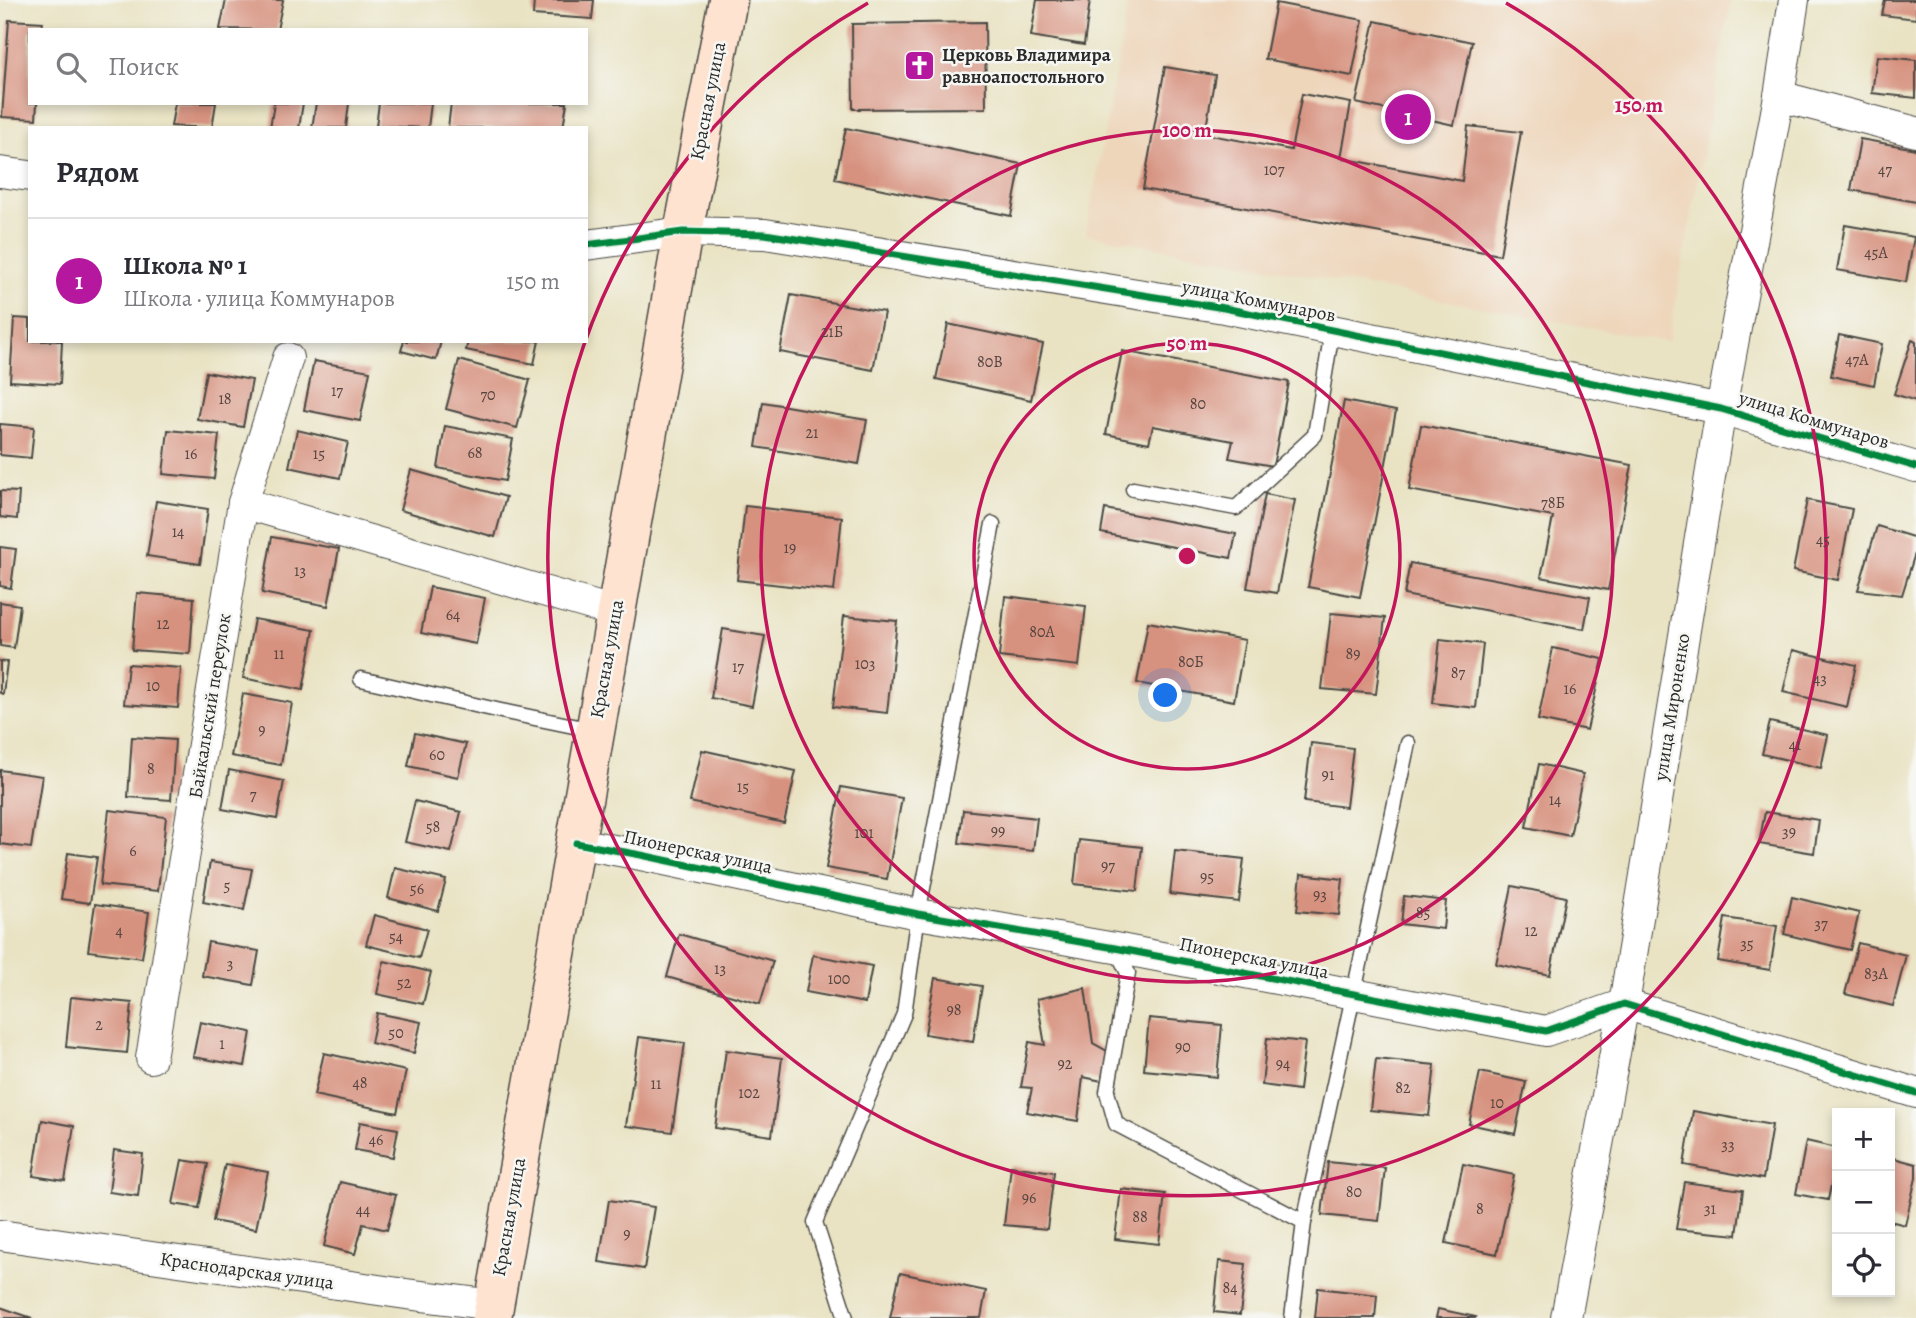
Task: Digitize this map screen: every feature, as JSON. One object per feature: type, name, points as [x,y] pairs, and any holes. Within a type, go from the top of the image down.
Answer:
[{"type":"main road","name":"Красная улица","points":[[493,1312],[682,232],[728,0]]},
{"type":"street","name":"улица Мироненко","points":[[1566,1318],[1623,1004],[1721,409],[1779,96],[1794,0]]},
{"type":"street","points":[[1779,96],[1916,132]]},
{"type":"street","points":[[0,172],[28,176]]},
{"type":"street","name":"улица Коммунаров","points":[[588,245],[682,232],[765,233],[1224,308],[1721,409],[1916,467]]},
{"type":"street","name":"Байкальский переулок","points":[[151,1058],[243,503],[288,358]]},
{"type":"street","points":[[243,503],[615,612]]},
{"type":"street","name":"Пионерская улица","points":[[576,843],[918,914],[1115,948],[1546,1031],[1623,1004]]},
{"type":"street","points":[[1623,1004],[1916,1093]]},
{"type":"street","name":"Краснодарская улица","points":[[0,1235],[393,1292],[493,1312]]},
{"type":"lane","points":[[1133,489],[1236,508],[1315,435],[1332,331]]},
{"type":"lane","points":[[846,1318],[815,1222],[904,1014],[918,914],[993,524]]},
{"type":"lane","points":[[361,679],[595,730]]},
{"type":"lane","points":[[1292,1318],[1304,1222],[1408,744]]},
{"type":"lane","points":[[1115,948],[1128,973],[1107,1092],[1116,1124],[1304,1222]]},
{"type":"shaded area","points":[[1129,0],[1731,0],[1668,342],[1086,234]]},
{"type":"building","points":[[226,0],[283,0],[277,28],[220,28]]},
{"type":"building","points":[[534,0],[594,0],[592,19],[533,15]]},
{"type":"building","points":[[1037,0],[1090,0],[1084,45],[1031,36]]},
{"type":"building","points":[[1885,0],[1916,0],[1916,19],[1882,15]]},
{"type":"building","points":[[1276,3],[1363,20],[1352,76],[1265,59]]},
{"type":"building","points":[[9,20],[43,22],[42,28],[28,28],[28,105],[37,105],[36,119],[2,117]]},
{"type":"building","points":[[1375,21],[1472,42],[1454,125],[1356,103]]},
{"type":"building","name":"Церковь Владимира равноапостольного","points":[[985,22],[986,108],[853,109],[852,24]]},
{"type":"building","points":[[1877,56],[1916,60],[1916,98],[1872,93]]},
{"type":"building","points":[[1165,67],[1215,75],[1205,134],[1291,150],[1302,94],[1351,103],[1341,158],[1462,181],[1468,126],[1521,132],[1500,255],[1143,189]]},
{"type":"building","points":[[175,105],[216,105],[212,126],[171,126]]},
{"type":"building","points":[[274,105],[303,105],[299,126],[270,126]]},
{"type":"building","points":[[316,105],[349,105],[346,126],[312,126]]},
{"type":"building","points":[[379,105],[431,105],[428,126],[376,126]]},
{"type":"building","points":[[451,105],[567,105],[563,126],[448,126]]},
{"type":"building","points":[[846,128],[1021,164],[1011,216],[835,179]]},
{"type":"building","points":[[1860,139],[1916,149],[1916,202],[1851,190]]},
{"type":"building","points":[[1845,225],[1914,237],[1906,282],[1837,270]]},
{"type":"building","points":[[791,295],[884,312],[873,370],[780,352]]},
{"type":"building","points":[[14,318],[28,319],[28,343],[62,343],[60,384],[10,381]]},
{"type":"building","points":[[948,324],[1043,344],[1031,400],[936,379]]},
{"type":"building","points":[[1839,335],[1882,344],[1874,385],[1831,376]]},
{"type":"building","points":[[1912,340],[1916,342],[1916,401],[1894,394]]},
{"type":"building","points":[[403,343],[440,343],[436,360],[401,351]]},
{"type":"building","points":[[468,343],[539,343],[534,364],[466,350]]},
{"type":"building","points":[[1122,351],[1289,382],[1273,466],[1229,458],[1233,441],[1153,426],[1149,443],[1106,434]]},
{"type":"building","points":[[459,360],[530,380],[517,428],[446,409]]},
{"type":"building","points":[[314,361],[370,371],[360,421],[304,410]]},
{"type":"building","points":[[206,372],[252,380],[243,427],[197,419]]},
{"type":"building","points":[[1344,401],[1396,411],[1360,597],[1308,587]]},
{"type":"building","points":[[763,402],[867,420],[859,464],[756,447]]},
{"type":"building","points":[[0,424],[34,427],[31,458],[0,455]]},
{"type":"building","points":[[1421,425],[1632,465],[1608,590],[1541,577],[1553,517],[1409,490]]},
{"type":"building","points":[[445,426],[513,439],[505,481],[438,468]]},
{"type":"building","points":[[168,430],[219,435],[214,479],[163,474]]},
{"type":"building","points":[[297,430],[348,442],[340,478],[289,467]]},
{"type":"building","points":[[411,470],[506,497],[495,537],[400,510]]},
{"type":"building","points":[[0,491],[19,492],[17,519],[0,517]]},
{"type":"building","points":[[1265,494],[1295,500],[1277,593],[1247,588]]},
{"type":"building","points":[[1807,500],[1852,509],[1838,580],[1793,571]]},
{"type":"building","points":[[156,501],[208,509],[200,564],[147,556]]},
{"type":"building","points":[[745,506],[842,517],[834,591],[737,580]]},
{"type":"building","points":[[1105,509],[1236,534],[1231,558],[1101,533]]},
{"type":"building","points":[[1877,526],[1916,538],[1916,550],[1902,595],[1858,590]]},
{"type":"building","points":[[272,537],[339,549],[328,606],[262,593]]},
{"type":"building","points":[[0,547],[16,549],[11,588],[0,586]]},
{"type":"building","points":[[1410,563],[1590,597],[1584,629],[1404,595]]},
{"type":"building","points":[[430,587],[485,598],[476,644],[421,633]]},
{"type":"building","points":[[137,593],[194,598],[190,654],[132,650]]},
{"type":"building","points":[[1005,596],[1086,606],[1079,666],[999,657]]},
{"type":"building","points":[[0,602],[20,605],[14,648],[0,646]]},
{"type":"building","points":[[1331,613],[1385,618],[1376,694],[1322,689]]},
{"type":"building","points":[[844,616],[897,621],[887,713],[833,707]]},
{"type":"building","points":[[254,619],[314,630],[303,690],[243,678]]},
{"type":"building","points":[[1148,622],[1245,640],[1234,701],[1137,683]]},
{"type":"building","points":[[723,629],[765,636],[752,706],[711,698]]},
{"type":"building","points":[[1440,639],[1483,644],[1476,708],[1433,703]]},
{"type":"building","points":[[1553,648],[1603,659],[1587,730],[1538,720]]},
{"type":"building","points":[[1793,650],[1856,665],[1847,707],[1783,692]]},
{"type":"building","points":[[0,661],[7,662],[3,694],[0,693]]},
{"type":"building","points":[[128,664],[181,668],[178,708],[124,704]]},
{"type":"building","points":[[243,694],[292,703],[281,765],[231,756]]},
{"type":"building","points":[[1770,722],[1828,735],[1821,768],[1762,754]]},
{"type":"building","points":[[415,733],[466,744],[458,777],[408,766]]},
{"type":"building","points":[[132,737],[175,740],[171,800],[128,797]]},
{"type":"building","points":[[1311,743],[1353,748],[1346,807],[1304,802]]},
{"type":"building","points":[[702,750],[796,771],[784,823],[690,802]]},
{"type":"building","points":[[1539,764],[1583,774],[1570,836],[1526,827]]},
{"type":"building","points":[[0,770],[42,776],[31,848],[0,844]]},
{"type":"building","points":[[229,770],[284,781],[277,819],[222,809]]},
{"type":"building","points":[[841,787],[902,798],[887,879],[826,868]]},
{"type":"building","points":[[415,801],[461,812],[451,852],[405,842]]},
{"type":"building","points":[[109,810],[166,817],[158,891],[100,885]]},
{"type":"building","points":[[963,810],[1037,818],[1033,851],[959,843]]},
{"type":"building","points":[[1765,812],[1819,820],[1814,853],[1759,844]]},
{"type":"building","points":[[1079,840],[1142,847],[1137,891],[1074,884]]},
{"type":"building","points":[[1175,851],[1244,859],[1239,902],[1170,894]]},
{"type":"building","points":[[68,853],[97,857],[90,903],[61,899]]},
{"type":"building","points":[[210,862],[252,869],[244,910],[203,902]]},
{"type":"building","points":[[395,868],[446,880],[438,911],[388,898]]},
{"type":"building","points":[[1301,874],[1343,879],[1339,915],[1297,911]]},
{"type":"building","points":[[1512,886],[1566,897],[1550,975],[1496,964]]},
{"type":"building","points":[[1404,896],[1446,901],[1443,929],[1401,924]]},
{"type":"building","points":[[1792,897],[1859,913],[1850,950],[1784,934]]},
{"type":"building","points":[[95,904],[149,912],[142,958],[88,951]]},
{"type":"building","points":[[374,915],[427,929],[419,958],[366,945]]},
{"type":"building","points":[[1725,918],[1777,926],[1770,970],[1718,961]]},
{"type":"building","points":[[679,934],[773,961],[760,1004],[667,977]]},
{"type":"building","points":[[208,942],[259,951],[253,985],[202,976]]},
{"type":"building","points":[[1858,943],[1906,955],[1893,1006],[1845,994]]},
{"type":"building","points":[[813,955],[872,966],[865,1003],[806,992]]},
{"type":"building","points":[[384,961],[431,972],[423,1004],[377,994]]},
{"type":"building","points":[[935,978],[982,986],[973,1042],[925,1034]]},
{"type":"building","points":[[1085,988],[1093,1043],[1107,1051],[1102,1081],[1083,1077],[1078,1121],[1027,1112],[1032,1088],[1021,1087],[1029,1042],[1045,1045],[1037,999]]},
{"type":"building","points":[[71,997],[132,1003],[127,1053],[66,1047]]},
{"type":"building","points":[[377,1013],[421,1022],[414,1053],[371,1043]]},
{"type":"building","points":[[1149,1018],[1222,1025],[1217,1077],[1144,1070]]},
{"type":"building","points":[[200,1022],[251,1032],[245,1066],[193,1057]]},
{"type":"building","points":[[639,1037],[685,1043],[672,1132],[626,1126]]},
{"type":"building","points":[[1267,1038],[1305,1042],[1299,1090],[1262,1085]]},
{"type":"building","points":[[726,1050],[782,1058],[772,1136],[715,1128]]},
{"type":"building","points":[[324,1053],[406,1071],[397,1113],[314,1095]]},
{"type":"building","points":[[1376,1059],[1435,1065],[1429,1116],[1370,1110]]},
{"type":"building","points":[[1480,1072],[1526,1082],[1515,1134],[1469,1124]]},
{"type":"building","points":[[1693,1111],[1772,1125],[1763,1179],[1684,1165]]},
{"type":"building","points":[[42,1120],[74,1126],[65,1181],[33,1176]]},
{"type":"building","points":[[360,1122],[398,1129],[393,1157],[355,1150]]},
{"type":"building","points":[[1806,1141],[1832,1147],[1832,1180],[1828,1200],[1796,1194]]},
{"type":"building","points":[[114,1150],[143,1154],[138,1196],[109,1192]]},
{"type":"building","points":[[1895,1158],[1916,1164],[1916,1178],[1905,1225],[1895,1222]]},
{"type":"building","points":[[182,1160],[208,1164],[199,1208],[173,1204]]},
{"type":"building","points":[[1328,1162],[1385,1168],[1379,1221],[1322,1215]]},
{"type":"building","points":[[225,1164],[268,1172],[256,1229],[213,1221]]},
{"type":"building","points":[[1463,1164],[1514,1175],[1497,1254],[1446,1243]]},
{"type":"building","points":[[1011,1166],[1054,1172],[1047,1229],[1004,1225]]},
{"type":"building","points":[[340,1182],[396,1195],[387,1230],[363,1224],[355,1254],[324,1246]]},
{"type":"building","points":[[1684,1182],[1743,1190],[1737,1235],[1676,1229]]},
{"type":"building","points":[[1121,1189],[1165,1194],[1159,1244],[1115,1239]]},
{"type":"building","points":[[609,1200],[654,1207],[644,1269],[599,1262]]},
{"type":"building","points":[[1219,1261],[1246,1264],[1240,1315],[1214,1312]]},
{"type":"building","points":[[900,1273],[986,1291],[981,1318],[890,1318]]},
{"type":"building","points":[[1318,1288],[1377,1295],[1375,1318],[1315,1318]]},
{"type":"building","points":[[0,1307],[32,1318],[0,1318]]},
{"type":"building","points":[[1438,1309],[1476,1317],[1436,1318]]},
{"type":"cycle path","points":[[588,245],[683,232],[765,234],[1224,308],[1721,409],[1916,467]]},
{"type":"cycle path","points":[[576,843],[918,914],[1115,948],[1546,1031],[1624,1004],[1916,1093]]},
{"type":"place","name":"Церковь Владимира равноапостольного","points":[[919,66]]},
{"type":"place","name":"Школа № 1","points":[[1408,117]]}]
